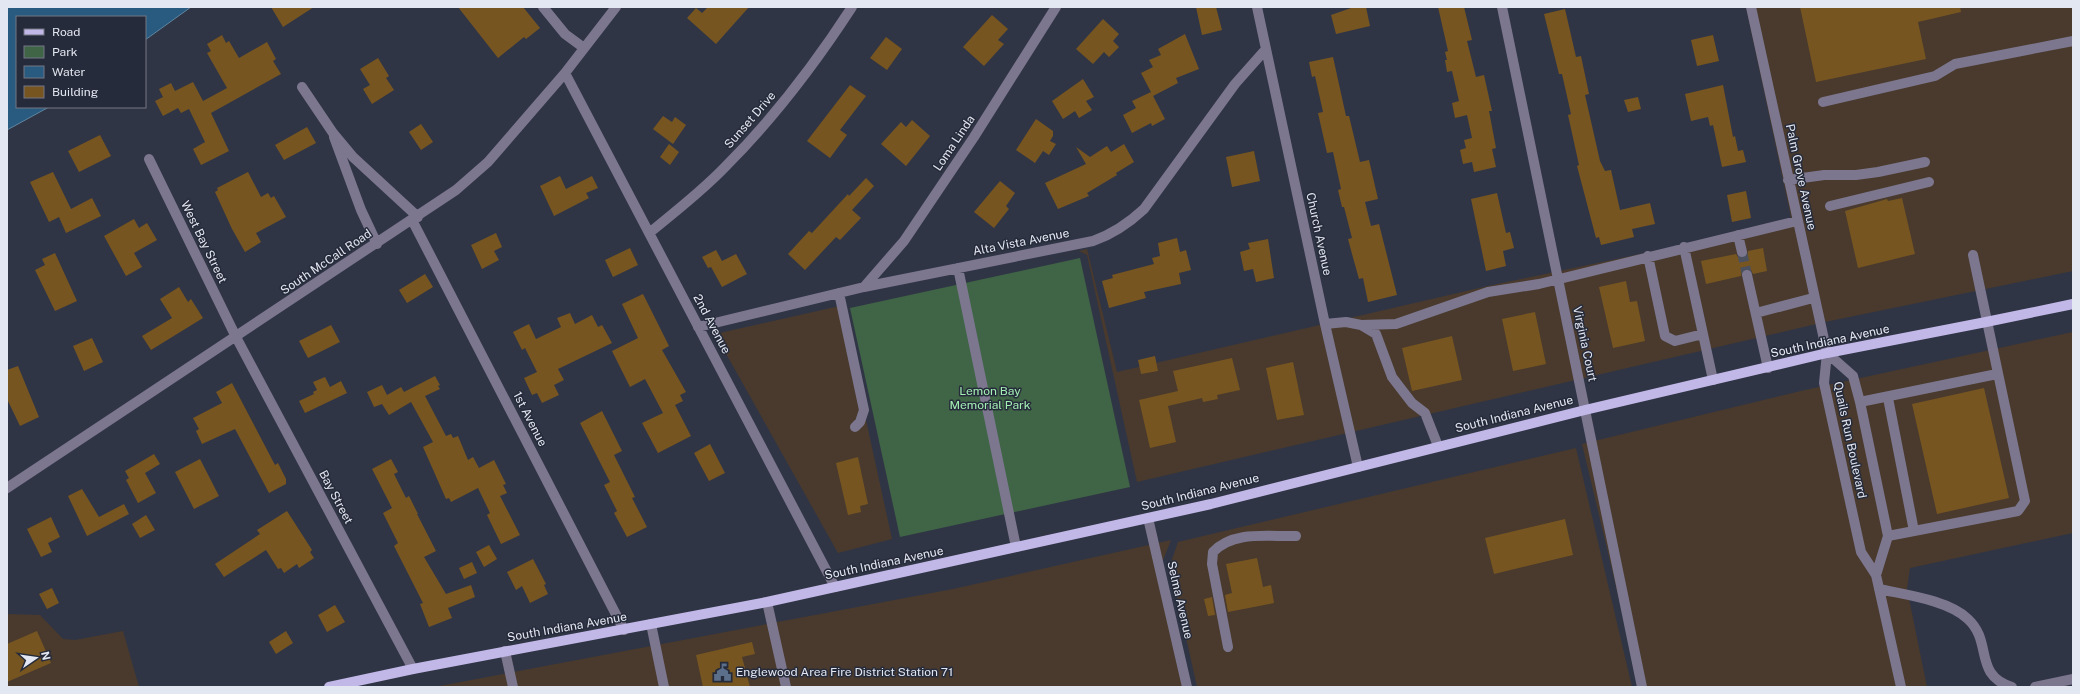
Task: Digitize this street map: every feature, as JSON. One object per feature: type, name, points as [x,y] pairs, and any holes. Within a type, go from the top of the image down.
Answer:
[{"type":"main road","name":"South Indiana Avenue","points":[[329,687],[412,669],[767,602],[1148,518],[1585,410],[1768,368],[1826,353],[2073,304]]},
{"type":"street","points":[[543,7],[565,34],[584,48]]},
{"type":"street","name":"South McCall Road","points":[[7,488],[236,338],[456,190],[488,162],[565,73],[616,7]]},
{"type":"street","name":"Sunset Drive","points":[[649,233],[691,199],[719,173],[766,123],[805,75],[852,7]]},
{"type":"street","name":"Loma Linda","points":[[864,287],[904,241],[974,137],[1056,7]]},
{"type":"street","name":"Church Avenue","points":[[1257,7],[1325,324],[1358,467]]},
{"type":"street","name":"Virginia Court","points":[[1502,7],[1642,687]]},
{"type":"street","name":"Palm Grove Avenue","points":[[1751,7],[1826,353]]},
{"type":"street","points":[[1823,102],[1935,76],[1955,64],[2073,41]]},
{"type":"street","name":"Alta Vista Avenue","points":[[698,327],[864,287],[1093,241],[1116,231],[1144,208],[1235,84],[1266,49]]},
{"type":"street","name":"2nd Avenue","points":[[565,73],[835,587]]},
{"type":"street","points":[[302,87],[333,133],[361,210],[377,244]]},
{"type":"street","name":"1st Avenue","points":[[333,133],[353,157],[415,218],[624,630]]},
{"type":"street","name":"West Bay Street","points":[[149,159],[236,338]]},
{"type":"street","points":[[1788,180],[1824,175],[1856,175],[1925,162]]},
{"type":"street","points":[[1830,206],[1929,182]]},
{"type":"street","points":[[1325,324],[1346,322],[1361,324],[1396,324],[1488,292],[1539,284],[1684,247],[1797,222]]},
{"type":"street","points":[[1738,235],[1742,252]]},
{"type":"street","points":[[1684,247],[1713,380]]},
{"type":"street","points":[[1888,536],[2018,511],[2025,501],[1973,255]]},
{"type":"street","points":[[1648,256],[1666,336],[1675,341],[1703,334]]},
{"type":"street","points":[[958,268],[1016,547]]},
{"type":"street","points":[[1747,275],[1768,368]]},
{"type":"street","points":[[839,293],[864,410],[860,422],[855,427]]},
{"type":"street","points":[[1756,313],[1813,298]]},
{"type":"street","points":[[1361,324],[1376,334],[1392,377],[1412,404],[1425,413],[1438,446]]},
{"type":"street","name":"Bay Street","points":[[236,338],[412,669]]},
{"type":"street","name":"Quails Run Boulevard","points":[[1826,353],[1853,376],[1860,402],[1888,536],[1876,575]]},
{"type":"street","name":"Quails Run Boulevard","points":[[1826,353],[1824,383],[1861,552],[1876,575],[1901,687]]},
{"type":"street","points":[[1860,402],[1888,398],[1997,374]]},
{"type":"street","points":[[1888,398],[1914,531]]},
{"type":"street","name":"Selma Avenue","points":[[1148,518],[1187,687]]},
{"type":"street","points":[[1228,647],[1212,564],[1214,552],[1219,546],[1228,542],[1251,536],[1296,536]]},
{"type":"street","points":[[1879,589],[1931,602],[1964,615],[1978,633],[1991,674],[1999,682],[2012,687]]},
{"type":"street","points":[[767,602],[786,687]]},
{"type":"street","points":[[652,624],[664,687]]},
{"type":"street","points":[[505,651],[514,687]]},
{"type":"street","points":[[2035,687],[2073,679]]},
{"type":"shaded area","points":[[1746,7],[2073,7],[2073,271],[1825,322],[1137,482],[1087,255],[1079,251],[1014,266],[1087,249],[1117,372],[1488,286],[1792,222]]},
{"type":"shaded area","points":[[844,305],[842,310],[892,539],[838,553],[715,334]]},
{"type":"shaded area","points":[[2073,332],[2073,533],[1910,568],[1907,589],[1927,687],[1640,687],[1582,444],[1805,390]]},
{"type":"shaded area","points":[[1576,448],[1632,687],[1197,687],[1170,565],[1178,542]]},
{"type":"shaded area","points":[[1171,540],[1162,563],[1189,687],[434,687],[953,589]]},
{"type":"shaded area","points":[[7,614],[40,615],[63,639],[75,640],[123,631],[139,687],[7,687]]},
{"type":"green space","name":"Lemon Bay Memorial Park","points":[[1080,258],[1130,487],[900,537],[850,308]]},
{"type":"water","points":[[7,7],[191,7],[146,39],[146,16],[16,16],[16,108],[47,108],[7,130]]},
{"type":"building","points":[[271,7],[314,7],[283,27]]},
{"type":"building","points":[[458,7],[523,7],[540,28],[526,39],[524,37],[498,58]]},
{"type":"building","points":[[708,7],[749,7],[716,44],[687,18],[696,8],[702,13]]},
{"type":"building","points":[[1196,7],[1216,7],[1222,30],[1202,35]]},
{"type":"building","points":[[1354,7],[1366,7],[1370,26],[1336,34],[1331,15]]},
{"type":"building","points":[[1438,7],[1464,7],[1472,40],[1467,41],[1476,77],[1484,75],[1492,111],[1489,111],[1496,148],[1492,149],[1496,167],[1474,172],[1472,162],[1463,164],[1460,150],[1466,148],[1464,140],[1472,138],[1467,115],[1455,118],[1452,103],[1459,101],[1452,71],[1447,72],[1445,52],[1448,51]]},
{"type":"building","points":[[1800,7],[1960,7],[1961,12],[1918,22],[1926,59],[1816,82]]},
{"type":"building","points":[[1565,9],[1576,57],[1581,56],[1589,94],[1585,95],[1600,161],[1605,171],[1611,170],[1620,210],[1650,203],[1655,224],[1632,229],[1634,237],[1601,245],[1599,237],[1596,238],[1577,166],[1579,165],[1568,115],[1571,114],[1562,74],[1559,74],[1544,14]]},
{"type":"building","points":[[992,15],[1008,29],[998,40],[1004,44],[984,66],[963,47]]},
{"type":"building","points":[[1103,19],[1119,34],[1113,41],[1119,47],[1109,57],[1104,52],[1093,64],[1076,49]]},
{"type":"building","points":[[1185,34],[1199,69],[1176,78],[1178,83],[1153,96],[1141,73],[1153,67],[1149,60],[1161,55],[1158,49]]},
{"type":"building","points":[[222,35],[226,43],[229,41],[239,58],[267,42],[276,59],[273,61],[281,74],[211,113],[229,151],[201,165],[193,149],[205,142],[189,109],[181,113],[178,108],[163,116],[155,101],[163,97],[159,89],[171,83],[175,91],[193,82],[203,101],[227,88],[207,53],[211,51],[207,44]]},
{"type":"building","points":[[1713,35],[1719,61],[1697,66],[1691,40]]},
{"type":"building","points":[[886,37],[902,49],[887,70],[870,58]]},
{"type":"building","points":[[1333,57],[1346,116],[1349,116],[1360,162],[1369,160],[1378,199],[1365,202],[1371,226],[1379,224],[1397,295],[1368,302],[1363,278],[1359,279],[1348,239],[1352,238],[1338,190],[1341,189],[1333,152],[1327,153],[1318,113],[1323,112],[1315,76],[1312,77],[1309,62]]},
{"type":"building","points":[[378,58],[389,76],[386,78],[394,90],[372,104],[363,89],[370,85],[360,69]]},
{"type":"building","points":[[1083,79],[1094,97],[1086,101],[1092,110],[1079,118],[1075,111],[1063,119],[1052,101]]},
{"type":"building","points":[[850,85],[866,96],[840,130],[847,135],[830,158],[807,141]]},
{"type":"building","points":[[1723,85],[1733,137],[1735,136],[1738,151],[1743,150],[1746,162],[1722,167],[1713,125],[1710,126],[1708,117],[1691,121],[1685,94]]},
{"type":"building","points":[[1151,92],[1165,119],[1152,126],[1151,123],[1132,133],[1123,115],[1136,108],[1132,101]]},
{"type":"building","points":[[1638,97],[1641,109],[1628,112],[1624,100]]},
{"type":"building","points":[[663,116],[672,122],[675,117],[686,125],[673,144],[653,129]]},
{"type":"building","points":[[1036,119],[1053,131],[1053,136],[1050,141],[1056,144],[1049,155],[1043,151],[1035,163],[1016,150]]},
{"type":"building","points":[[912,120],[930,136],[906,166],[881,144],[901,122],[906,127]]},
{"type":"building","points":[[421,124],[433,142],[421,150],[409,132]]},
{"type":"building","points":[[307,127],[316,143],[284,160],[275,145]]},
{"type":"building","points":[[100,135],[111,156],[79,172],[68,151]]},
{"type":"building","points":[[669,144],[679,152],[670,165],[660,157]]},
{"type":"building","points":[[1124,144],[1134,162],[1116,173],[1117,175],[1087,193],[1089,196],[1058,209],[1045,183],[1086,164],[1076,147],[1090,157],[1107,146],[1111,152]]},
{"type":"building","points":[[1254,151],[1260,181],[1232,187],[1226,157]]},
{"type":"building","points":[[53,172],[71,209],[92,198],[101,216],[66,233],[59,217],[49,222],[30,182]]},
{"type":"building","points":[[248,172],[261,197],[268,193],[271,198],[274,196],[286,217],[256,233],[261,242],[245,252],[232,229],[215,192],[218,190],[217,188]]},
{"type":"building","points":[[560,176],[566,189],[592,176],[598,188],[586,193],[589,198],[554,216],[540,186]]},
{"type":"building","points":[[866,178],[874,186],[852,210],[861,218],[840,240],[836,237],[805,270],[788,254],[809,231],[812,233],[848,194],[849,196]]},
{"type":"building","points":[[1000,181],[1015,193],[1006,206],[1009,209],[994,228],[974,212]]},
{"type":"building","points":[[1746,191],[1751,218],[1732,222],[1727,195]]},
{"type":"building","points":[[1497,193],[1506,233],[1510,232],[1514,248],[1503,251],[1506,266],[1486,271],[1471,199]]},
{"type":"building","points":[[1902,198],[1915,254],[1858,268],[1845,211],[1887,199],[1888,201]]},
{"type":"building","points":[[134,219],[139,228],[147,223],[157,240],[134,253],[142,267],[126,276],[104,236]]},
{"type":"building","points":[[496,233],[502,247],[494,251],[499,260],[482,269],[471,245]]},
{"type":"building","points":[[1177,238],[1180,252],[1186,250],[1191,270],[1179,273],[1181,284],[1144,292],[1146,298],[1109,308],[1102,281],[1113,278],[1112,275],[1154,264],[1152,258],[1160,256],[1158,243]]},
{"type":"building","points":[[1268,239],[1274,278],[1256,282],[1253,269],[1244,271],[1240,252],[1250,249],[1248,243]]},
{"type":"building","points":[[630,248],[638,265],[613,277],[605,260]]},
{"type":"building","points":[[1763,248],[1767,271],[1753,274],[1751,270],[1746,269],[1742,271],[1741,276],[1706,284],[1701,261],[1736,254],[1738,257],[1743,258],[1747,256],[1748,251]]},
{"type":"building","points":[[716,250],[722,261],[736,254],[747,274],[722,287],[711,267],[708,268],[702,257]]},
{"type":"building","points":[[55,253],[77,301],[55,311],[35,270],[45,265],[42,259]]},
{"type":"building","points":[[425,274],[433,287],[407,303],[399,290]]},
{"type":"building","points":[[1626,281],[1630,302],[1637,301],[1645,341],[1613,348],[1599,287]]},
{"type":"building","points":[[179,287],[188,302],[191,299],[203,318],[151,350],[142,336],[172,318],[160,299]]},
{"type":"building","points":[[643,294],[669,346],[662,350],[686,392],[680,395],[683,401],[675,405],[691,436],[658,453],[642,423],[663,413],[645,379],[630,387],[612,351],[638,338],[622,304]]},
{"type":"building","points":[[1535,312],[1546,364],[1513,371],[1502,319]]},
{"type":"building","points":[[570,313],[575,324],[592,315],[598,327],[602,325],[612,343],[558,369],[564,380],[554,385],[559,395],[542,403],[537,393],[532,395],[524,378],[537,372],[525,348],[522,350],[513,332],[529,324],[536,339],[561,327],[557,318]]},
{"type":"building","points":[[331,325],[340,342],[308,358],[299,341]]},
{"type":"building","points":[[1452,336],[1462,380],[1412,391],[1402,348]]},
{"type":"building","points":[[92,338],[103,362],[84,371],[73,346]]},
{"type":"building","points":[[1155,356],[1158,371],[1141,374],[1138,360]]},
{"type":"building","points":[[1232,358],[1240,390],[1217,395],[1218,399],[1203,402],[1202,398],[1168,406],[1176,442],[1150,448],[1139,400],[1178,391],[1173,371]]},
{"type":"building","points":[[1293,362],[1304,415],[1277,420],[1266,368]]},
{"type":"building","points":[[18,366],[39,417],[20,426],[7,399],[7,370]]},
{"type":"building","points":[[435,376],[440,385],[438,386],[440,389],[425,396],[446,436],[451,434],[453,438],[458,436],[468,460],[473,457],[479,468],[494,460],[506,484],[503,485],[507,493],[500,496],[520,535],[501,544],[487,515],[490,513],[478,488],[451,502],[449,498],[446,499],[423,447],[433,442],[411,402],[389,415],[382,404],[374,407],[367,392],[382,385],[387,395],[401,387],[404,392]]},
{"type":"building","points":[[325,377],[330,387],[341,381],[347,393],[305,413],[299,401],[314,394],[313,392],[317,390],[313,382]]},
{"type":"building","points":[[232,383],[275,465],[278,463],[286,479],[286,484],[269,493],[235,429],[202,444],[196,431],[199,429],[193,418],[222,403],[216,392]]},
{"type":"building","points":[[1984,388],[2009,498],[1937,514],[1912,404]]},
{"type":"building","points":[[602,411],[622,451],[614,455],[635,497],[632,498],[647,527],[627,537],[614,513],[617,511],[604,485],[610,482],[580,423]]},
{"type":"building","points":[[710,444],[725,473],[709,481],[694,453]]},
{"type":"building","points":[[154,454],[160,464],[145,473],[156,493],[138,503],[126,480],[129,478],[125,471]]},
{"type":"building","points":[[858,457],[868,504],[860,506],[861,512],[848,515],[836,463]]},
{"type":"building","points":[[200,459],[219,496],[194,509],[175,472]]},
{"type":"building","points":[[391,459],[398,472],[394,474],[406,498],[409,496],[436,551],[424,557],[446,594],[471,585],[475,597],[448,608],[452,618],[429,627],[420,604],[423,603],[394,546],[398,543],[383,513],[392,508],[372,469]]},
{"type":"building","points":[[82,489],[99,517],[124,504],[129,514],[87,536],[68,496]]},
{"type":"building","points":[[287,511],[312,550],[310,552],[314,558],[299,568],[297,564],[284,573],[281,568],[278,569],[266,550],[224,577],[215,564],[260,534],[257,530]]},
{"type":"building","points":[[146,515],[155,530],[140,538],[132,524]]},
{"type":"building","points":[[51,517],[60,537],[48,543],[52,552],[41,557],[27,529]]},
{"type":"building","points":[[1565,519],[1573,555],[1494,574],[1485,538]]},
{"type":"building","points":[[489,545],[497,559],[484,567],[476,552]]},
{"type":"building","points":[[1257,558],[1263,587],[1271,585],[1274,603],[1228,612],[1225,595],[1232,593],[1226,564]]},
{"type":"building","points":[[533,559],[546,584],[544,585],[548,594],[530,603],[522,586],[516,590],[507,572]]},
{"type":"building","points":[[472,562],[477,573],[464,579],[459,568]]},
{"type":"building","points":[[52,588],[59,603],[47,609],[39,594]]},
{"type":"building","points":[[1212,597],[1215,615],[1208,616],[1204,599]]},
{"type":"building","points":[[335,605],[345,622],[327,632],[318,615]]},
{"type":"building","points":[[37,631],[51,663],[7,682],[7,644]]},
{"type":"building","points":[[286,631],[293,643],[276,654],[269,642]]},
{"type":"building","name":"Englewood Area Fire District Station 71","points":[[752,642],[755,654],[742,657],[750,687],[703,687],[696,655]]},
{"type":"tunnel","points":[[1742,252],[1747,275]]},
{"type":"place","name":"Englewood Area Fire District Station 71","points":[[723,672]]}]
